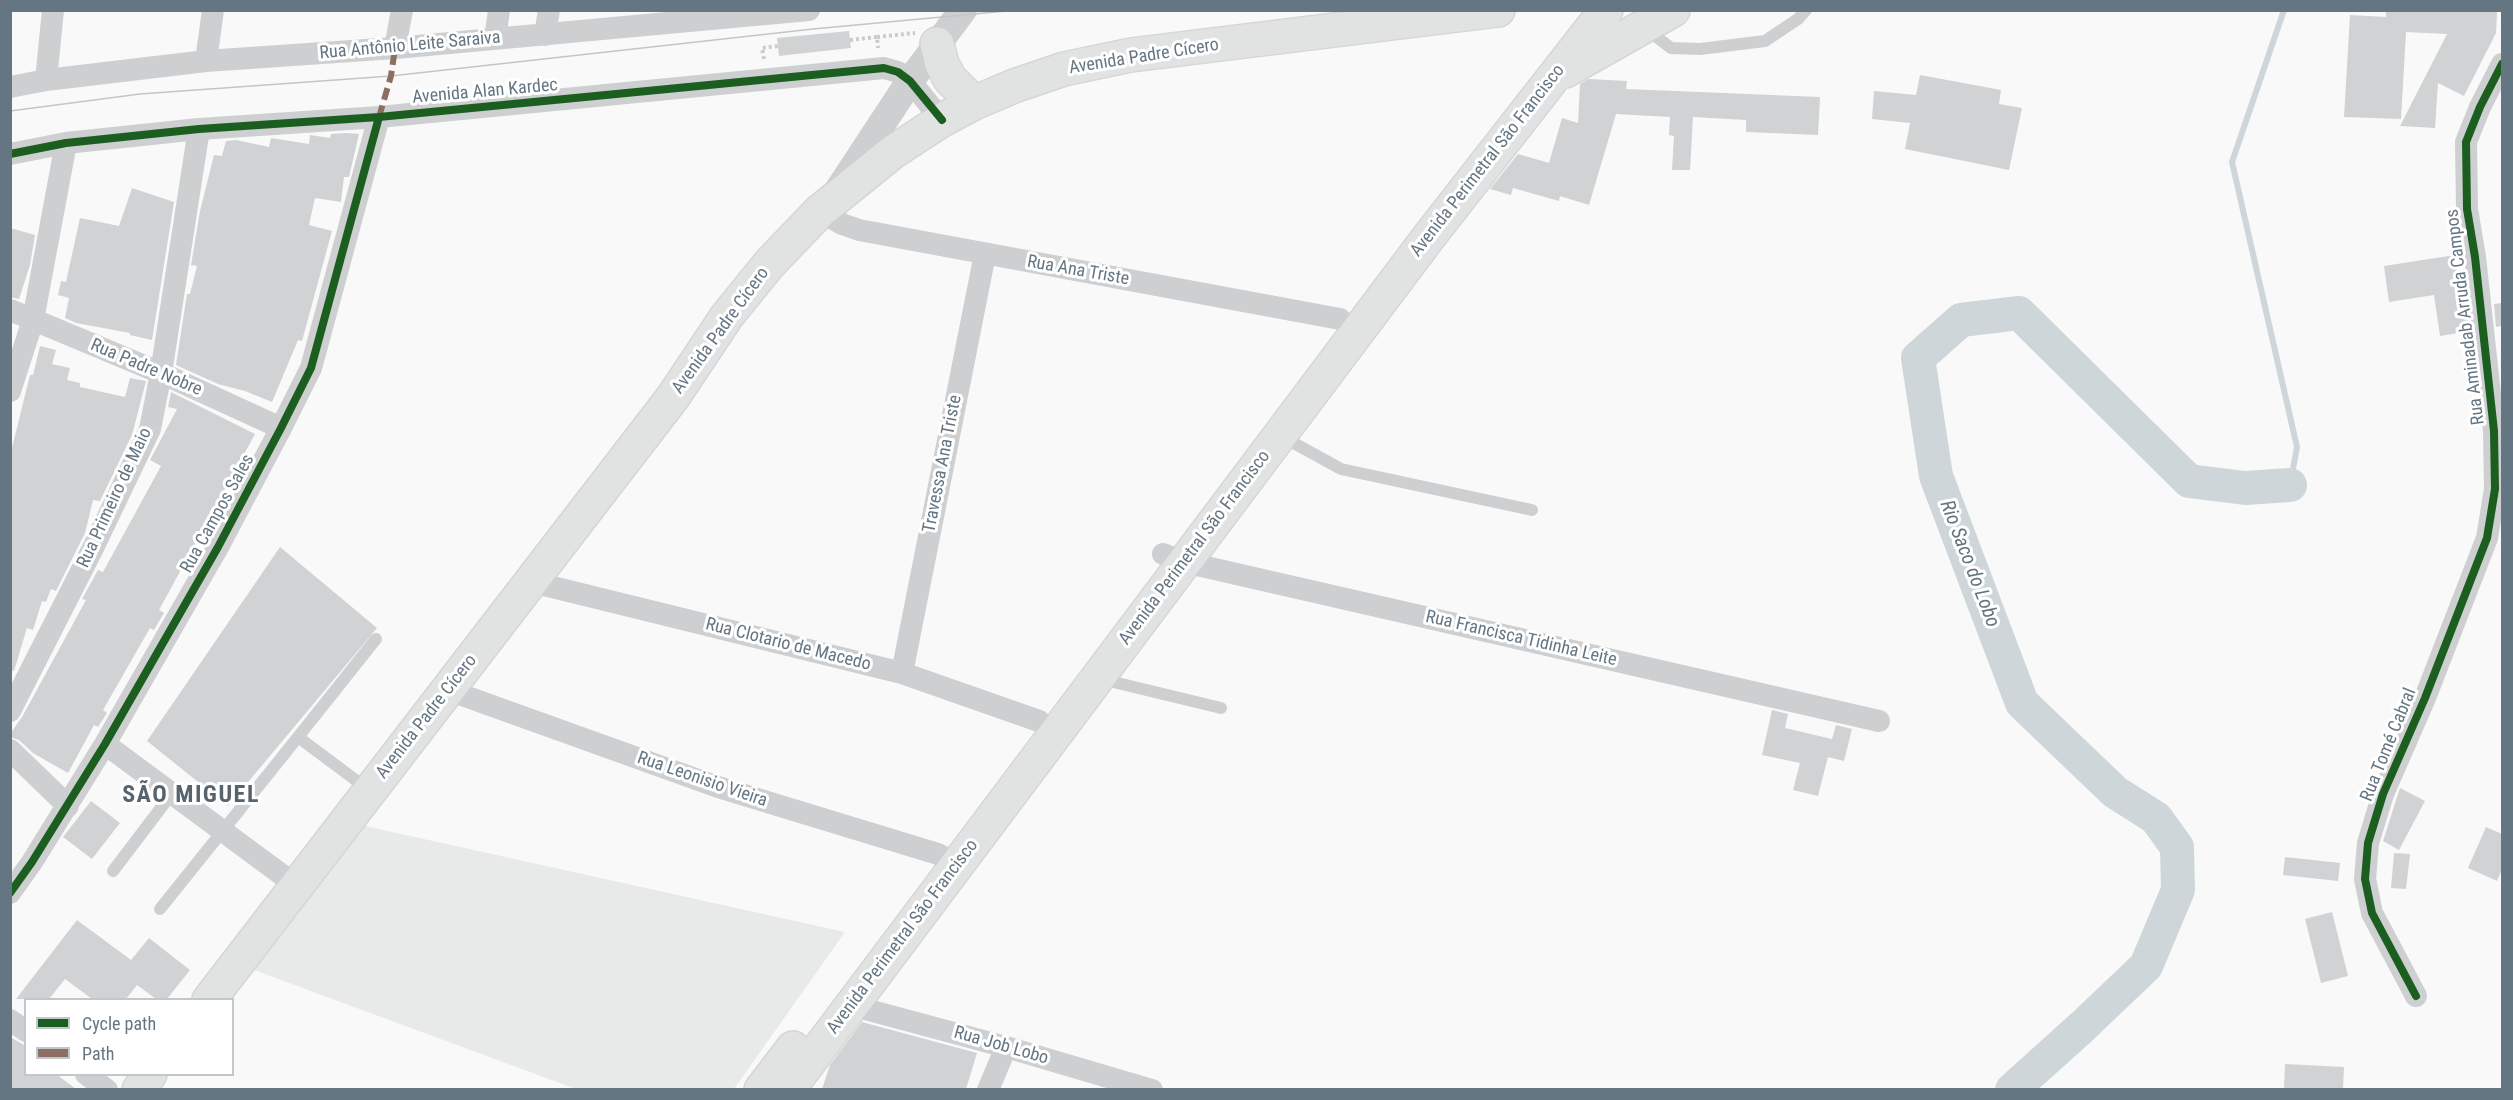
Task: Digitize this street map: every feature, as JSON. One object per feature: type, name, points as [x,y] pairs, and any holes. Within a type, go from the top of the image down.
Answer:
[{"type":"main road","name":"Avenida Padre Cícero","points":[[209,998],[673,397],[727,316],[770,263],[825,206],[893,152],[942,120],[974,103],[1064,69],[1131,55],[1498,10]]},
{"type":"main road","name":"Avenida Perimetral São Francisco","points":[[788,1089],[850,1005],[1039,721],[1280,435],[1418,233],[1578,10]]},
{"type":"main road","name":"Avenida Perimetral São Francisco","points":[[761,1089],[1097,678],[1174,558],[1340,319],[1552,78],[1606,10]]},
{"type":"main road","points":[[1552,78],[1673,10]]},
{"type":"main road","points":[[938,44],[942,64],[950,79],[974,103]]},
{"type":"main road","points":[[139,1089],[149,1076]]},
{"type":"street","points":[[46,80],[53,10]]},
{"type":"street","points":[[206,61],[213,10]]},
{"type":"street","points":[[396,48],[402,10]]},
{"type":"street","points":[[495,39],[499,10]]},
{"type":"street","points":[[544,35],[549,10]]},
{"type":"street","name":"Rua Antônio Leite Saraiva","points":[[10,87],[46,80],[206,61],[396,48],[809,10]]},
{"type":"street","points":[[825,206],[910,81],[963,10]]},
{"type":"street","name":"Rua Aminadab Arruda Campos","points":[[2487,538],[2495,489],[2494,431],[2475,257],[2467,209],[2466,142],[2480,107],[2502,64]]},
{"type":"street","name":"Avenida Alan Kardec","points":[[10,154],[66,143],[199,129],[379,117],[884,68],[898,72],[910,81],[942,120]]},
{"type":"street","name":"Rua Campos Sales","points":[[10,893],[68,806],[212,558],[311,368],[379,117]]},
{"type":"street","name":"Rua Primeiro de Maio","points":[[10,711],[93,548],[150,429],[161,373],[199,129]]},
{"type":"street","points":[[10,391],[33,320],[66,143]]},
{"type":"street","name":"Rua Ana Triste","points":[[825,206],[842,224],[859,230],[1340,319]]},
{"type":"street","name":"Travessa Ana Triste","points":[[902,673],[985,254]]},
{"type":"street","name":"Rua Padre Nobre","points":[[10,310],[161,373],[281,428]]},
{"type":"street","name":"Rua Tomé Cabral","points":[[2416,996],[2372,913],[2365,879],[2368,843],[2383,794],[2425,698],[2487,538]]},
{"type":"street","name":"Rua Francisca Tidinha Leite","points":[[1174,558],[1879,721]]},
{"type":"street","name":"Rua Clotario de Macedo","points":[[532,582],[902,673],[1039,721]]},
{"type":"street","name":"Rua Leonisio Vieira","points":[[448,690],[718,787],[948,860]]},
{"type":"street","points":[[105,744],[173,792],[297,886]]},
{"type":"street","points":[[10,750],[68,806]]},
{"type":"street","name":"Rua Job Lobo","points":[[850,1005],[1152,1089]]},
{"type":"street","points":[[10,1020],[24,1030]]},
{"type":"street","points":[[988,1089],[1006,1047]]},
{"type":"street","points":[[89,1076],[107,1089]]},
{"type":"lane","points":[[1644,27],[1671,48],[1700,49],[1765,41],[1806,10]]},
{"type":"lane","points":[[1280,435],[1341,469],[1532,510]]},
{"type":"lane","points":[[160,909],[376,639]]},
{"type":"lane","points":[[1097,678],[1221,708]]},
{"type":"lane","points":[[298,737],[370,791]]},
{"type":"lane","points":[[112,871],[173,792]]},
{"type":"path","points":[[850,40],[897,35]]},
{"type":"path","points":[[877,37],[879,50]]},
{"type":"path","points":[[762,48],[778,46]]},
{"type":"shaded area","points":[[365,826],[845,932],[734,1089],[576,1089],[254,970]]},
{"type":"building","points":[[2386,10],[2497,12],[2496,33],[2464,96],[2438,83],[2435,128],[2400,126],[2447,34],[2406,32],[2401,119],[2344,117],[2350,15],[2386,17]]},
{"type":"building","points":[[849,31],[851,48],[779,56],[777,38]]},
{"type":"building","points":[[1920,75],[2001,90],[1999,104],[2022,108],[2009,170],[1905,149],[1910,123],[1872,119],[1874,91],[1916,95]]},
{"type":"building","points":[[1588,79],[1627,81],[1626,89],[1820,97],[1818,135],[1746,132],[1746,120],[1693,117],[1690,170],[1672,170],[1674,136],[1669,135],[1670,117],[1616,114],[1589,205],[1560,196],[1559,201],[1513,188],[1511,195],[1490,189],[1518,154],[1549,163],[1562,118],[1578,123],[1580,84]]},
{"type":"building","points":[[331,134],[359,134],[349,177],[344,177],[341,202],[315,198],[309,225],[332,231],[302,341],[298,340],[272,402],[245,391],[218,384],[176,365],[187,294],[190,294],[197,266],[191,265],[200,211],[214,155],[222,156],[226,141],[236,140],[269,147],[271,138],[309,144],[310,135],[330,138]]},
{"type":"building","points":[[132,188],[174,202],[152,340],[130,335],[130,333],[76,323],[65,318],[69,298],[58,295],[61,281],[66,282],[80,218],[119,226]]},
{"type":"building","points":[[10,228],[35,235],[30,265],[19,299],[10,297]]},
{"type":"building","points":[[2455,255],[2463,309],[2467,308],[2470,331],[2440,336],[2434,295],[2389,302],[2384,266]]},
{"type":"building","points":[[2502,303],[2502,326],[2496,327],[2494,304]]},
{"type":"building","points":[[40,346],[56,350],[52,364],[70,368],[67,380],[80,383],[80,387],[125,397],[130,378],[146,381],[132,435],[100,501],[93,500],[85,533],[56,591],[51,589],[46,602],[42,601],[33,630],[27,628],[14,671],[10,670],[10,456],[30,375],[33,375]]},
{"type":"building","points":[[171,392],[255,434],[159,610],[164,613],[154,630],[150,628],[103,710],[107,713],[98,727],[94,725],[68,773],[33,753],[19,740],[10,737],[10,734],[22,717],[86,600],[82,599],[98,570],[103,572],[161,466],[150,460],[177,409],[168,407]]},
{"type":"building","points":[[280,547],[377,628],[228,806],[147,741]]},
{"type":"building","points":[[1772,710],[1788,714],[1785,728],[1832,739],[1836,725],[1852,729],[1844,761],[1828,757],[1818,796],[1793,790],[1800,763],[1762,755]]},
{"type":"building","points":[[2400,788],[2425,801],[2399,850],[2383,841]]},
{"type":"building","points":[[91,801],[120,823],[92,859],[63,837]]},
{"type":"building","points":[[2486,827],[2502,834],[2502,869],[2497,881],[2468,868]]},
{"type":"building","points":[[2394,853],[2410,854],[2406,889],[2391,888]]},
{"type":"building","points":[[2285,857],[2340,863],[2338,881],[2283,875]]},
{"type":"building","points":[[2332,912],[2348,976],[2321,983],[2305,919]]},
{"type":"building","points":[[77,920],[131,960],[149,938],[190,970],[168,998],[155,998],[137,985],[127,998],[91,998],[65,979],[50,998],[16,999]]},
{"type":"building","points":[[862,1022],[977,1053],[966,1089],[822,1089],[830,1065]]},
{"type":"building","points":[[10,1037],[24,1045],[24,1076],[59,1076],[76,1089],[10,1089]]},
{"type":"building","points":[[2285,1064],[2344,1067],[2343,1089],[2284,1089]]},
{"type":"waterway","points":[[2284,10],[2232,162],[2297,447],[2290,485]]},
{"type":"waterway","name":"Rio Saco do Lobo","points":[[2012,1090],[2146,966],[2178,890],[2177,847],[2156,818],[2115,792],[2022,703],[1936,476],[1918,358],[1961,320],[2019,313],[2189,481],[2245,488],[2290,485]]},
{"type":"tram line","points":[[10,111],[140,94],[391,76],[813,29],[1017,10]]},
{"type":"marked path","points":[[379,117],[391,76],[395,48]]},
{"type":"cycle path","points":[[2416,996],[2372,913],[2365,879],[2368,843],[2383,794],[2425,698],[2487,538],[2495,489],[2494,431],[2475,257],[2467,209],[2466,142],[2480,107],[2502,64]]},
{"type":"cycle path","points":[[10,154],[66,143],[199,129],[379,117],[884,68],[898,72],[910,81],[942,120]]},
{"type":"cycle path","points":[[10,893],[32,862],[105,744],[218,547],[311,368],[379,117]]},
{"type":"district","name":"SÃO MIGUEL","points":[[191,796]]}]
